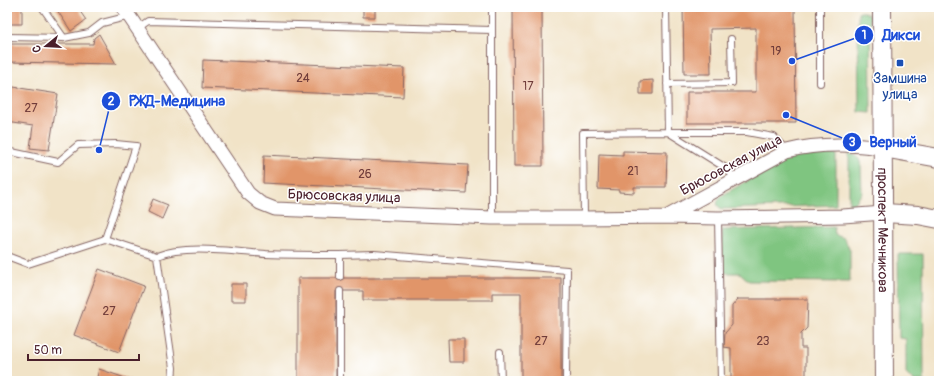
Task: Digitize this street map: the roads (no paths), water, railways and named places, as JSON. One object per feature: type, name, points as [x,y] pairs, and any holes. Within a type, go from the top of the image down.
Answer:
[{"type":"street","name":"проспект Мечникова","points":[[882,7],[884,381]]},
{"type":"street","name":"Брюсовская улица","points":[[127,12],[248,193],[260,203],[275,209],[292,211],[492,218],[718,218],[843,216],[884,213]]},
{"type":"street","name":"Брюсовская улица","points":[[667,217],[787,151],[797,148],[824,146],[864,145],[883,148]]},
{"type":"street","points":[[883,148],[939,158]]},
{"type":"street","points":[[884,213],[918,215],[939,219]]},
{"type":"lane","points":[[42,7],[64,38]]},
{"type":"lane","points":[[492,7],[492,218]]},
{"type":"lane","points":[[666,7],[668,132]]},
{"type":"lane","points":[[820,7],[820,83]]},
{"type":"lane","points":[[7,37],[64,38],[89,33],[102,23],[127,12]]},
{"type":"lane","points":[[138,28],[148,21],[492,30]]},
{"type":"lane","points":[[667,84],[732,83],[731,39]]},
{"type":"lane","points":[[668,132],[724,167],[730,172],[734,179]]},
{"type":"lane","points":[[584,218],[583,133],[747,132],[774,138],[787,151]]},
{"type":"lane","points":[[7,151],[58,162],[78,145],[116,144],[136,146],[105,239]]},
{"type":"lane","points":[[718,218],[721,381]]},
{"type":"lane","points":[[7,256],[28,264],[105,239],[157,256],[168,252],[191,250],[278,254],[374,254],[567,270],[566,381]]},
{"type":"lane","points":[[340,255],[340,278]]},
{"type":"lane","points":[[157,256],[173,368],[172,381]]},
{"type":"lane","points":[[340,291],[340,381]]},
{"type":"lane","points":[[500,352],[500,381]]},
{"type":"place","name":"Дикси","points":[[792,61]]},
{"type":"place","name":"Замшина улица","points":[[900,63]]},
{"type":"place","name":"Верный","points":[[786,115]]},
{"type":"place","name":"РЖД-Медицина","points":[[99,150]]}]
